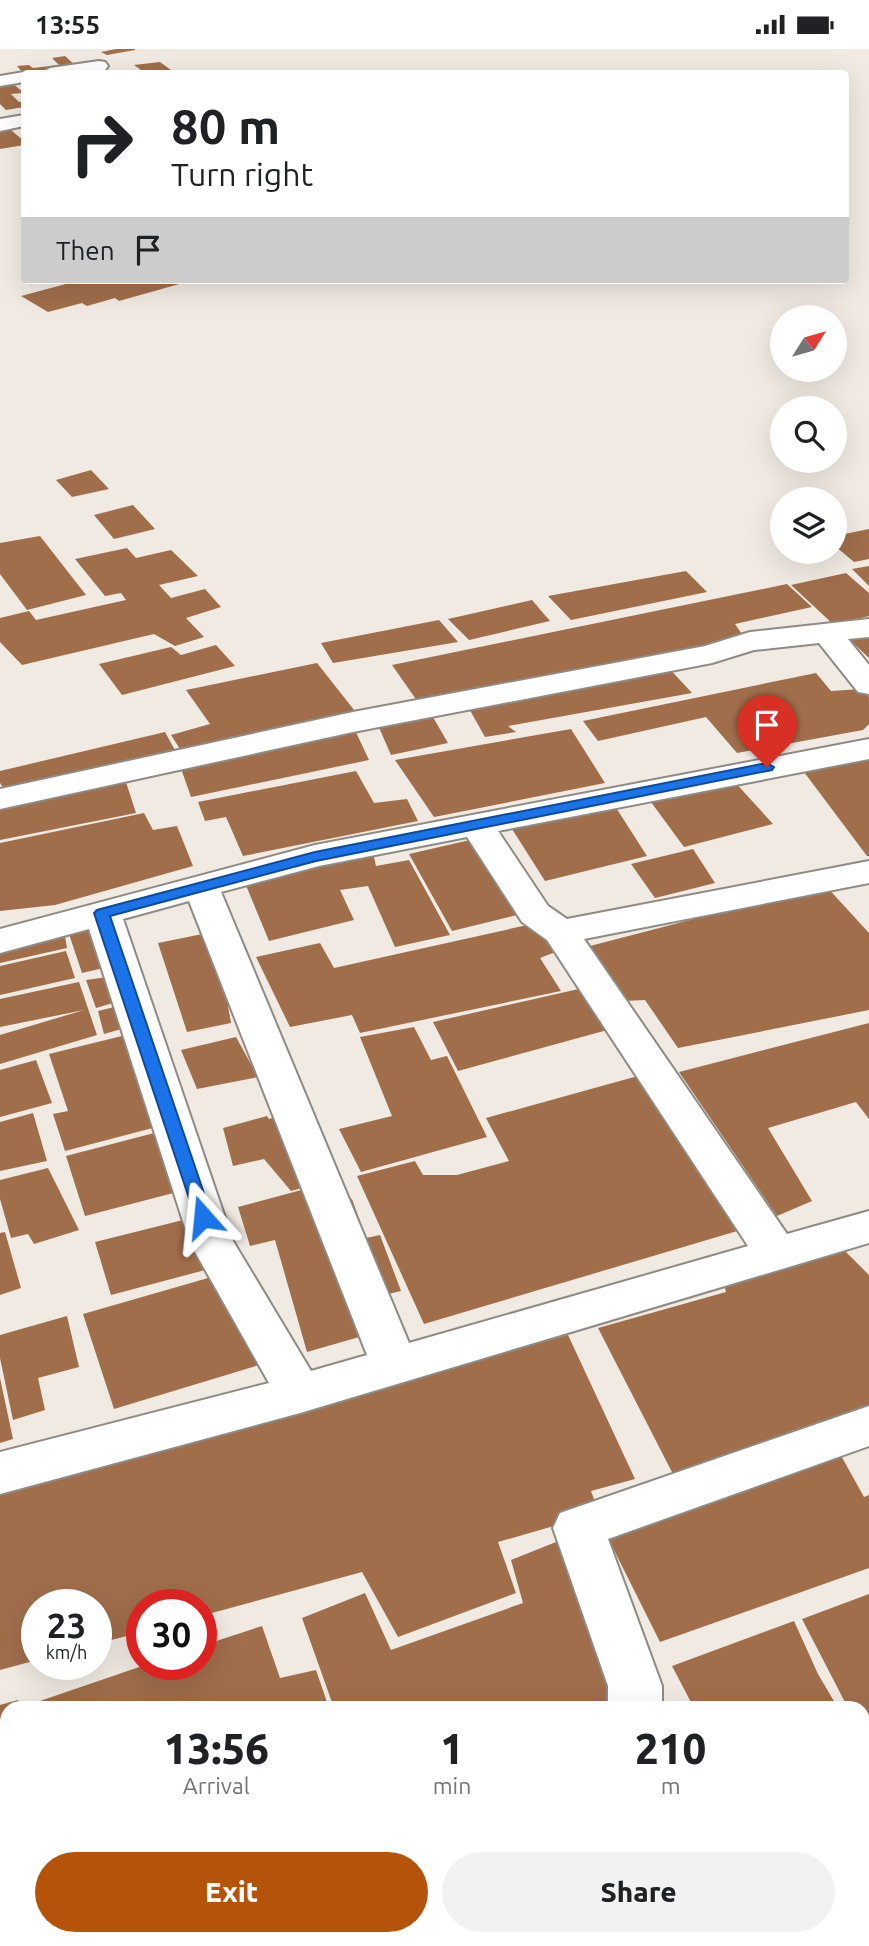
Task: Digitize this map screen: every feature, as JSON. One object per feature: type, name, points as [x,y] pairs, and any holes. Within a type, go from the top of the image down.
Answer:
[{"type":"street","points":[[80,49],[104,70]]},
{"type":"street","points":[[0,81],[21,78]]},
{"type":"street","points":[[0,125],[21,122]]},
{"type":"street","points":[[0,799],[354,722],[712,654],[750,641],[869,628]]},
{"type":"street","points":[[827,633],[869,685]]},
{"type":"street","points":[[0,941],[315,856],[869,749]]},
{"type":"street","points":[[478,826],[535,914],[560,932],[777,1254]]},
{"type":"street","points":[[560,932],[869,871]]},
{"type":"street","points":[[201,887],[395,1367]]},
{"type":"street","points":[[102,913],[212,1243],[300,1394]]},
{"type":"street","points":[[0,1473],[300,1394],[869,1227]]},
{"type":"street","points":[[635,1701],[635,1686],[578,1528],[869,1426]]},
{"type":"building","points":[[116,49],[135,50],[107,55],[101,52]]},
{"type":"building","points":[[65,56],[78,68],[21,71],[17,66],[29,65],[33,68],[59,65],[52,58]]},
{"type":"building","points":[[160,62],[171,70],[141,70],[134,65]]},
{"type":"building","points":[[11,82],[21,90],[21,93],[11,94],[21,102],[21,108],[6,110],[0,104],[0,84]]},
{"type":"building","points":[[11,130],[21,138],[21,146],[0,149],[0,132]]},
{"type":"building","points":[[66,284],[179,284],[119,301],[115,298],[87,306],[82,303],[48,312],[21,296]]},
{"type":"building","points":[[91,470],[109,489],[72,497],[56,480]]},
{"type":"building","points":[[133,505],[155,529],[114,539],[94,515]]},
{"type":"building","points":[[869,529],[869,559],[854,562],[847,556],[847,534]]},
{"type":"building","points":[[40,536],[86,595],[27,610],[0,574],[0,543]]},
{"type":"building","points":[[127,548],[136,558],[171,550],[198,576],[159,585],[171,598],[205,589],[221,607],[186,618],[204,637],[175,646],[154,634],[22,665],[0,642],[0,618],[29,611],[36,620],[126,600],[121,593],[105,596],[75,559]]},
{"type":"building","points":[[869,566],[869,586],[852,569]]},
{"type":"building","points":[[686,571],[707,592],[571,620],[548,596]]},
{"type":"building","points":[[846,573],[869,593],[869,616],[834,625],[791,585]]},
{"type":"building","points":[[787,584],[812,607],[735,624],[744,637],[420,705],[392,665]]},
{"type":"building","points":[[532,600],[550,621],[469,640],[448,619]]},
{"type":"building","points":[[439,620],[458,642],[333,663],[321,643]]},
{"type":"building","points":[[869,634],[869,658],[848,638]]},
{"type":"building","points":[[216,645],[235,666],[122,695],[99,664],[171,647],[181,655]]},
{"type":"building","points":[[317,663],[358,715],[180,749],[171,735],[210,724],[186,690]]},
{"type":"building","points":[[666,665],[692,693],[508,726],[516,732],[485,737],[467,705]]},
{"type":"building","points":[[816,673],[831,691],[861,689],[869,697],[869,724],[863,730],[737,753],[706,717],[598,741],[583,721]]},
{"type":"building","points":[[430,712],[448,743],[391,755],[377,723]]},
{"type":"building","points":[[353,726],[369,760],[191,797],[178,760]]},
{"type":"building","points":[[571,729],[605,783],[434,817],[395,760]]},
{"type":"building","points":[[165,732],[176,752],[4,789],[0,783],[0,771]]},
{"type":"building","points":[[869,756],[867,856],[804,772],[816,769],[811,764]]},
{"type":"building","points":[[356,771],[374,803],[407,799],[418,821],[243,856],[226,817],[205,821],[198,802]]},
{"type":"building","points":[[124,776],[136,813],[0,840],[0,802]]},
{"type":"building","points":[[732,779],[773,824],[684,847],[648,798]]},
{"type":"building","points":[[613,803],[647,856],[545,881],[512,829]]},
{"type":"building","points":[[144,813],[153,830],[177,826],[193,866],[55,905],[0,911],[0,843]]},
{"type":"building","points":[[470,840],[517,915],[452,931],[409,854]]},
{"type":"building","points":[[693,849],[715,883],[655,898],[631,864]]},
{"type":"building","points":[[373,853],[376,866],[409,860],[450,935],[395,947],[368,886],[340,890],[354,920],[269,941],[245,883]]},
{"type":"building","points":[[825,885],[869,933],[869,1010],[678,1048],[645,1000],[624,1001],[590,946]]},
{"type":"building","points":[[62,918],[67,948],[0,963],[0,932]]},
{"type":"building","points":[[541,922],[558,951],[540,958],[561,991],[360,1033],[352,1015],[290,1027],[256,957],[320,943],[334,968]]},
{"type":"building","points":[[97,925],[112,966],[82,973],[68,931]]},
{"type":"building","points":[[232,928],[258,999],[228,1006],[231,1023],[187,1032],[158,943]]},
{"type":"building","points":[[66,951],[75,978],[0,995],[0,966]]},
{"type":"building","points":[[115,976],[123,1000],[96,1008],[86,980]]},
{"type":"building","points":[[79,982],[97,1035],[0,1064],[0,1035],[84,1010],[0,1027],[0,999]]},
{"type":"building","points":[[583,988],[611,1029],[458,1071],[433,1022]]},
{"type":"building","points":[[123,1005],[135,1025],[104,1034],[98,1011]]},
{"type":"building","points":[[869,1023],[869,1119],[856,1102],[768,1128],[812,1201],[777,1216],[679,1072]]},
{"type":"building","points":[[414,1027],[431,1060],[447,1056],[487,1137],[361,1172],[339,1129],[392,1116],[360,1037]]},
{"type":"building","points":[[126,1035],[164,1125],[65,1151],[53,1114],[68,1111],[49,1054]]},
{"type":"building","points":[[236,1037],[258,1077],[197,1089],[181,1050]]},
{"type":"building","points":[[36,1060],[52,1103],[0,1117],[0,1070]]},
{"type":"building","points":[[645,1074],[744,1229],[424,1324],[357,1176],[415,1161],[423,1175],[457,1175],[509,1161],[486,1118]]},
{"type":"building","points":[[300,1109],[329,1180],[291,1191],[264,1159],[233,1166],[223,1128],[267,1116],[269,1119]]},
{"type":"building","points":[[33,1113],[47,1161],[0,1171],[0,1122]]},
{"type":"building","points":[[158,1132],[181,1191],[85,1216],[66,1156]]},
{"type":"building","points":[[48,1168],[79,1230],[34,1244],[28,1234],[11,1238],[0,1199],[0,1180]]},
{"type":"building","points":[[305,1189],[314,1209],[352,1199],[366,1238],[380,1235],[401,1291],[375,1297],[387,1329],[307,1352],[275,1240],[250,1246],[238,1207]]},
{"type":"building","points":[[191,1218],[209,1269],[111,1295],[95,1242]]},
{"type":"building","points":[[5,1232],[21,1288],[0,1295],[0,1233]]},
{"type":"building","points":[[842,1248],[869,1275],[869,1415],[674,1476],[598,1328],[726,1292],[723,1281]]},
{"type":"building","points":[[222,1274],[259,1365],[114,1409],[83,1314]]},
{"type":"building","points":[[67,1316],[79,1367],[38,1378],[45,1410],[13,1420],[0,1358],[0,1335]]},
{"type":"building","points":[[568,1335],[635,1479],[591,1491],[599,1513],[498,1542],[516,1593],[398,1637],[362,1572],[217,1612],[217,1589],[126,1589],[126,1636],[112,1640],[112,1589],[21,1589],[21,1664],[0,1670],[0,1494]]},
{"type":"building","points":[[0,1378],[13,1439],[0,1443]]},
{"type":"building","points":[[839,1452],[864,1497],[869,1495],[869,1568],[660,1642],[604,1530]]},
{"type":"building","points":[[561,1540],[624,1701],[332,1701],[302,1618],[365,1593],[391,1650],[523,1603],[511,1560]]},
{"type":"building","points":[[869,1594],[869,1701],[844,1701],[802,1619]]},
{"type":"building","points":[[794,1621],[818,1674],[834,1701],[690,1701],[672,1666]]},
{"type":"building","points":[[262,1626],[280,1678],[316,1670],[327,1701],[40,1701],[101,1680],[112,1680],[112,1676],[126,1672],[126,1680],[217,1680],[217,1641]]},
{"type":"route","points":[[203,1217],[102,913],[315,856],[767,767]]}]
